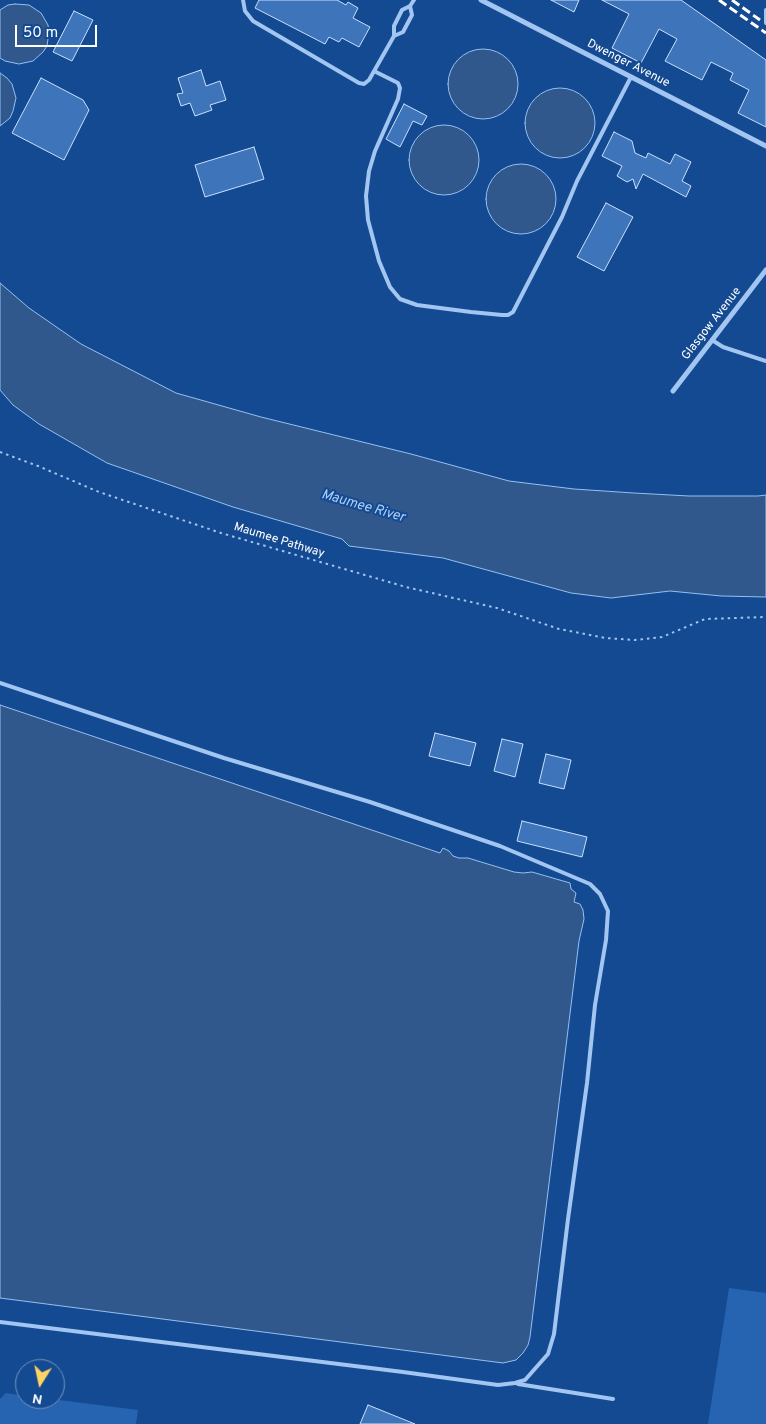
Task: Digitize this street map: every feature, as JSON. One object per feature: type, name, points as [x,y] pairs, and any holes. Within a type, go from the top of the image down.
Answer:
[{"type":"street","name":"Dwenger Avenue","points":[[481,0],[766,146]]},
{"type":"street","name":"Glasgow Avenue","points":[[673,391],[764,276],[766,270]]},
{"type":"lane","points":[[243,0],[245,11],[253,20],[359,83],[364,84],[369,80],[394,36],[394,26],[402,10],[410,6],[414,0]]},
{"type":"lane","points":[[394,36],[403,32],[412,15],[410,6]]},
{"type":"lane","points":[[766,10],[766,23]]},
{"type":"lane","points":[[374,71],[398,83],[400,88],[398,99],[375,151],[369,171],[366,196],[368,220],[379,261],[390,287],[400,299],[417,305],[502,315],[508,315],[513,312],[562,218],[577,181],[631,77]]},
{"type":"lane","points":[[712,340],[723,346],[766,361]]},
{"type":"lane","points":[[0,683],[224,758],[370,802],[500,846],[590,884],[600,894],[608,911],[606,940],[554,1334],[548,1354],[525,1380],[515,1384],[498,1386],[394,1371],[0,1322]]},
{"type":"lane","points":[[515,1384],[612,1399]]},
{"type":"path","name":"Maumee Pathway","points":[[0,452],[99,492],[221,533],[406,587],[497,608],[559,629],[605,638],[635,640],[662,637],[706,619],[766,617]]},
{"type":"shaded area","points":[[729,1288],[766,1293],[766,1424],[708,1424]]},
{"type":"shaded area","points":[[6,1393],[15,1394],[15,1409],[65,1409],[65,1401],[138,1410],[136,1424],[0,1424],[0,1399]]},
{"type":"water","points":[[8,5],[29,5],[41,13],[48,25],[49,32],[47,46],[43,52],[33,61],[19,64],[0,58],[0,10]]},
{"type":"water","points":[[483,49],[502,55],[512,65],[518,84],[512,103],[502,113],[483,119],[464,113],[454,103],[448,84],[454,65],[464,55]]},
{"type":"water","points":[[0,73],[12,84],[16,98],[10,118],[0,126]]},
{"type":"water","points":[[560,88],[579,94],[589,104],[595,123],[589,142],[579,152],[560,158],[541,152],[531,142],[525,123],[531,104],[541,94]]},
{"type":"water","points":[[444,125],[463,131],[473,141],[479,160],[473,179],[463,189],[444,195],[425,189],[415,179],[409,160],[415,141],[425,131]]},
{"type":"water","points":[[521,164],[540,170],[550,180],[556,199],[550,218],[540,228],[521,234],[502,228],[492,218],[486,199],[492,180],[502,170]]},
{"type":"water","name":"Maumee River","points":[[0,283],[29,308],[81,344],[176,393],[261,417],[411,454],[509,481],[574,489],[689,496],[766,495],[766,597],[721,596],[670,591],[611,598],[571,593],[443,558],[349,546],[342,539],[233,507],[107,463],[39,424],[13,405],[0,390]]},
{"type":"water","points":[[0,705],[440,853],[443,848],[459,858],[468,858],[514,872],[532,872],[570,883],[571,889],[576,893],[574,902],[580,904],[584,919],[579,941],[530,1337],[528,1345],[516,1360],[503,1363],[0,1298]]},
{"type":"building","points":[[259,0],[337,0],[346,5],[348,2],[358,8],[353,18],[370,27],[359,47],[342,38],[339,42],[329,37],[325,44],[255,8]]},
{"type":"building","points":[[551,0],[579,0],[574,12]]},
{"type":"building","points":[[602,0],[681,0],[766,60],[766,127],[738,113],[749,90],[730,80],[733,73],[711,62],[702,80],[665,61],[677,39],[659,29],[641,63],[612,48],[629,14]]},
{"type":"building","points":[[74,11],[93,20],[72,61],[53,52]]},
{"type":"building","points":[[201,70],[206,86],[220,81],[226,100],[210,105],[212,110],[195,116],[190,103],[181,106],[177,94],[183,93],[178,78]]},
{"type":"building","points":[[41,78],[83,100],[89,110],[64,160],[12,133]]},
{"type":"building","points":[[404,104],[427,116],[422,125],[413,121],[400,147],[386,139]]},
{"type":"building","points":[[614,132],[632,141],[635,153],[646,158],[648,153],[670,164],[675,154],[691,162],[682,181],[691,186],[686,197],[643,174],[636,189],[633,179],[627,182],[617,176],[622,166],[602,156]]},
{"type":"building","points":[[254,147],[264,179],[205,197],[195,165]]},
{"type":"building","points":[[606,203],[633,217],[604,271],[577,257]]},
{"type":"building","points":[[435,733],[476,743],[470,766],[429,756]]},
{"type":"building","points":[[502,739],[523,744],[515,777],[494,771]]},
{"type":"building","points":[[546,754],[571,760],[564,789],[539,783]]},
{"type":"building","points":[[522,821],[587,837],[582,857],[517,841]]},
{"type":"building","points":[[368,1405],[415,1424],[360,1424]]},
{"type":"railway","points":[[719,0],[766,33]]},
{"type":"railway","points":[[732,0],[760,20]]}]
